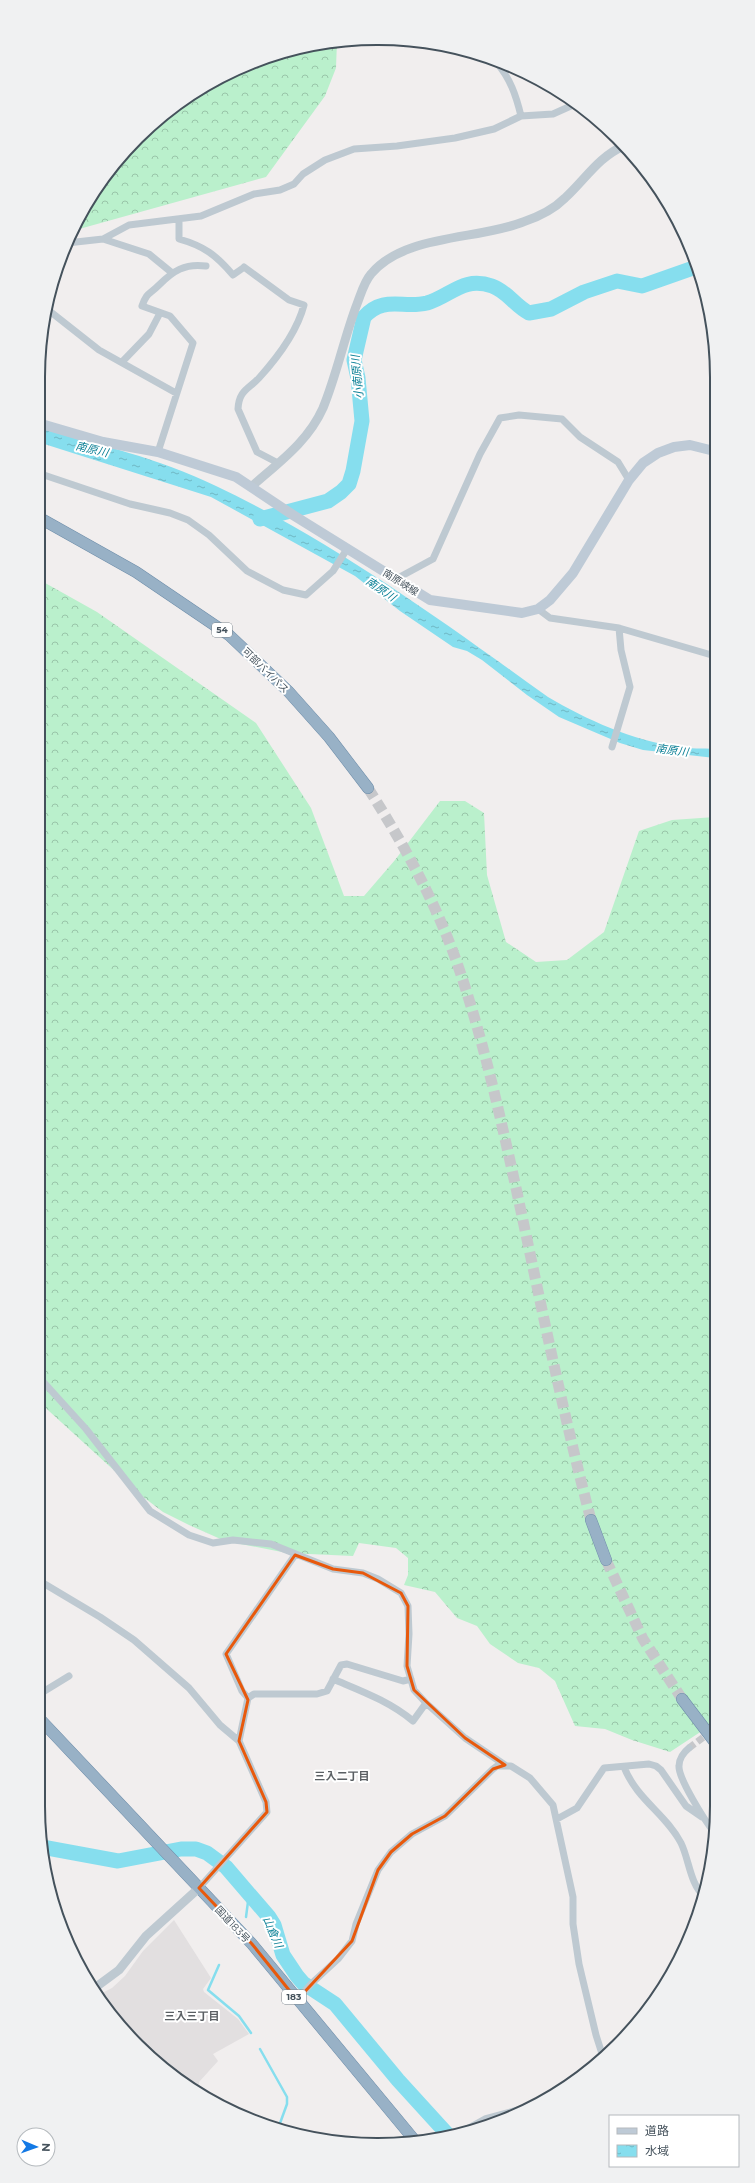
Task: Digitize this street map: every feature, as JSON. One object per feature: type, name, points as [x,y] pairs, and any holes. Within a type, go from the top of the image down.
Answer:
[{"type":"highway","name":"可部バイパス","points":[[45,521],[136,572],[229,634],[288,691],[329,737],[368,788]]},
{"type":"highway","points":[[591,1520],[606,1560]]},
{"type":"highway","points":[[682,1699],[710,1736]]},
{"type":"highway","name":"国道183号","points":[[45,1724],[252,1944],[411,2136]]},
{"type":"main road","name":"南原峡線","points":[[45,425],[103,442],[158,452],[236,477],[346,551],[430,600],[441,603],[522,613],[538,609],[550,600],[573,573],[629,480],[643,463],[658,453],[674,447],[690,445],[710,450]]},
{"type":"street","points":[[502,69],[514,89],[521,116]]},
{"type":"street","points":[[73,242],[103,239],[129,225],[179,220],[201,216],[254,194],[280,190],[294,184],[303,174],[325,160],[354,149],[397,146],[455,138],[494,129],[521,116],[553,114],[570,107]]},
{"type":"street","points":[[251,487],[296,448],[311,430],[323,407],[348,327],[370,274],[381,264],[398,253],[417,247],[523,223],[546,212],[565,199],[598,164],[618,148]]},
{"type":"street","points":[[179,220],[179,239],[198,244],[221,261],[233,275],[244,267],[289,300],[304,305],[300,321],[294,332],[258,379],[248,385],[238,405],[238,410],[258,452],[278,463]]},
{"type":"street","points":[[103,239],[149,254],[171,272]]},
{"type":"street","points":[[158,452],[193,343],[170,316],[142,306],[146,294],[158,287],[171,272],[195,265],[206,266]]},
{"type":"street","points":[[51,312],[99,350],[176,393]]},
{"type":"street","points":[[122,362],[149,334],[160,313]]},
{"type":"street","points":[[396,580],[433,559],[477,461],[500,418],[519,415],[562,419],[580,437],[618,462],[629,480]]},
{"type":"street","points":[[45,475],[124,502],[170,513],[188,520],[209,536],[247,571],[283,590],[306,595],[333,570],[346,551]]},
{"type":"street","points":[[538,609],[550,618],[619,628],[710,656]]},
{"type":"street","points":[[612,747],[620,726],[630,687],[621,650],[619,628]]},
{"type":"street","points":[[45,1384],[86,1429],[150,1511],[189,1536],[213,1543],[233,1540],[271,1544],[295,1555],[333,1569],[363,1573],[378,1579],[401,1593],[408,1606],[409,1634],[407,1666],[414,1690],[426,1703],[466,1738],[505,1766]]},
{"type":"street","points":[[248,1698],[242,1691],[226,1654],[295,1555]]},
{"type":"street","points":[[45,1584],[100,1616],[134,1640],[189,1688],[220,1725],[239,1741],[266,1802],[267,1812],[199,1888],[146,1936],[119,1970],[98,1985]]},
{"type":"street","points":[[239,1741],[248,1698],[254,1694],[317,1694],[327,1691],[332,1679],[341,1666],[347,1664],[403,1681],[411,1679]]},
{"type":"street","points":[[45,1691],[69,1676]]},
{"type":"street","points":[[332,1679],[398,1708],[414,1721],[426,1703]]},
{"type":"street","points":[[689,1748],[680,1759],[680,1776],[702,1817],[709,1826]]},
{"type":"street","points":[[557,1819],[577,1808],[604,1768],[649,1764],[656,1766],[661,1770],[686,1806],[702,1817]]},
{"type":"street","points":[[297,2000],[312,1983],[338,1959],[352,1941],[356,1924],[378,1870],[391,1852],[412,1834],[446,1816],[492,1769],[497,1766],[511,1766],[530,1778],[553,1805],[573,1897],[573,1924],[579,1964],[601,2051]]},
{"type":"street","points":[[624,1767],[639,1795],[666,1823],[680,1841],[694,1879],[700,1889]]},
{"type":"street","points":[[482,2121],[496,2116]]},
{"type":"highlighted area","points":[[295,1555],[333,1569],[363,1573],[401,1593],[408,1606],[407,1666],[414,1690],[465,1738],[505,1765],[493,1769],[445,1816],[412,1834],[391,1852],[378,1870],[352,1941],[297,2000],[252,1944],[199,1888],[267,1812],[266,1802],[239,1741],[248,1700],[226,1654]]},
{"type":"shaded area","points":[[174,1920],[211,1978],[203,1989],[204,1992],[238,2019],[249,2034],[213,2054],[218,2061],[199,2082],[199,2085],[205,2090],[175,2069],[142,2041],[103,1993],[112,1988],[125,1976],[143,1951]]},
{"type":"green space","points":[[337,48],[336,68],[325,96],[266,177],[80,229],[101,193],[142,142],[193,101],[230,79],[250,70],[291,56]]},
{"type":"green space","points":[[45,583],[97,612],[256,723],[311,808],[344,896],[364,896],[395,860],[440,801],[465,801],[484,813],[487,875],[506,942],[536,962],[567,960],[604,932],[639,831],[672,820],[710,817],[710,1726],[670,1752],[632,1740],[605,1729],[575,1726],[555,1681],[539,1668],[518,1663],[490,1644],[477,1626],[457,1618],[435,1592],[404,1585],[408,1575],[408,1558],[396,1548],[359,1543],[353,1556],[287,1553],[225,1541],[163,1512],[142,1496],[45,1407]]},
{"type":"water","name":"南原川","points":[[45,428],[173,467],[216,486],[260,508],[345,557],[468,639],[548,697],[578,714],[610,728],[661,744],[683,748],[710,749],[710,757],[643,750],[620,743],[559,717],[527,695],[482,660],[467,651],[453,647],[400,611],[355,576],[211,497],[45,444]]},
{"type":"waterway","name":"小南原川","points":[[260,519],[328,501],[349,484],[353,471],[362,421],[358,378],[354,360],[364,317],[371,310],[386,304],[410,305],[427,303],[458,288],[473,283],[497,288],[507,295],[519,307],[529,313],[551,309],[584,292],[617,281],[642,286],[691,269]]},
{"type":"waterway","name":"山倉川","points":[[48,1848],[118,1861],[181,1849],[196,1849],[207,1853],[226,1867],[269,1917],[274,1925],[283,1955],[297,1976],[303,1983],[335,2004],[398,2080],[445,2131]]},
{"type":"waterway","points":[[246,1917],[249,1894]]},
{"type":"waterway","points":[[219,1965],[208,1990],[239,2016],[251,2033]]},
{"type":"waterway","points":[[260,2049],[287,2097],[287,2104],[280,2123]]},
{"type":"tunnel","points":[[368,788],[428,893],[456,960],[474,1016],[503,1130],[561,1396],[591,1520]]},
{"type":"tunnel","points":[[606,1560],[643,1639],[682,1699]]},
{"type":"tunnel","points":[[689,1748],[710,1732]]},
{"type":"district","name":"三入二丁目","points":[[342,1776]]},
{"type":"district","name":"三入三丁目","points":[[192,2016]]}]
